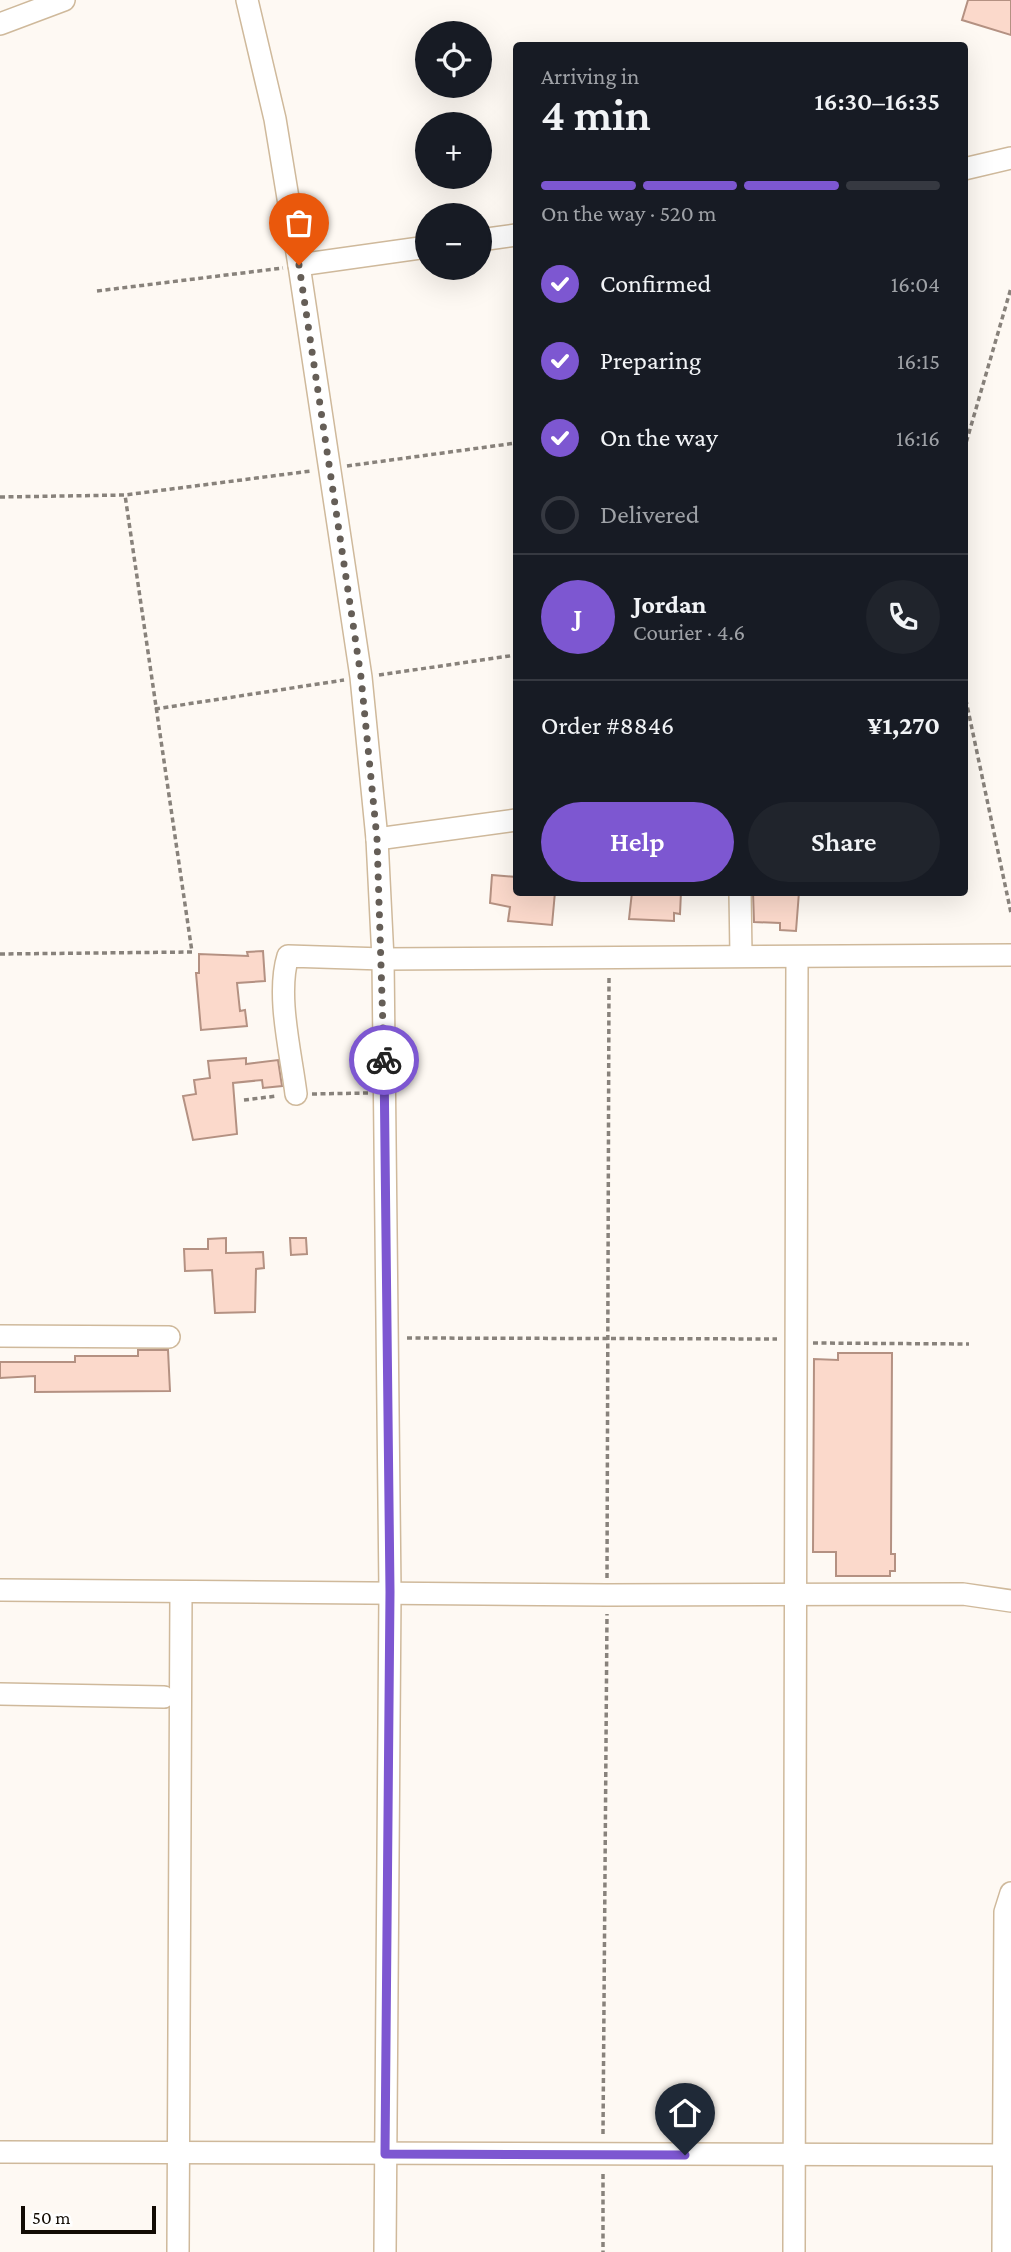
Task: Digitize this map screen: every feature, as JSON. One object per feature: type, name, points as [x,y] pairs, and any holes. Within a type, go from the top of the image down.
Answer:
[{"type":"street","points":[[0,24],[65,0]]},
{"type":"street","points":[[247,0],[275,119],[299,265],[361,677],[377,839],[383,959],[390,1592],[385,2252]]},
{"type":"street","points":[[968,168],[1011,158]]},
{"type":"street","points":[[492,238],[513,234]]},
{"type":"street","points":[[299,265],[415,249]]},
{"type":"street","points":[[377,839],[513,820]]},
{"type":"street","points":[[740,896],[741,955]]},
{"type":"street","points":[[296,1094],[284,992],[283,972],[288,956],[383,959],[741,955],[797,958],[1011,954]]},
{"type":"street","points":[[794,2252],[797,958]]},
{"type":"street","points":[[0,1336],[169,1337]]},
{"type":"street","points":[[0,1590],[982,1594],[1011,1601]]},
{"type":"street","points":[[178,2252],[181,1592]]},
{"type":"street","points":[[0,1694],[164,1697]]},
{"type":"street","points":[[1003,2252],[1007,2155],[1005,1912],[1011,1893]]},
{"type":"street","points":[[0,2152],[1007,2155]]},
{"type":"path","points":[[97,291],[299,265]]},
{"type":"path","points":[[968,436],[1011,288]]},
{"type":"path","points":[[0,497],[125,495],[192,952],[0,954]]},
{"type":"path","points":[[155,709],[513,655]]},
{"type":"path","points":[[968,710],[1011,913]]},
{"type":"path","points":[[387,1338],[969,1344]]},
{"type":"building","points":[[968,0],[1011,0],[1011,35],[962,20]]},
{"type":"building","points":[[492,875],[513,877],[513,896],[555,896],[552,925],[508,921],[510,907],[490,903]]},
{"type":"building","points":[[632,896],[681,896],[680,914],[674,913],[674,921],[629,919]]},
{"type":"building","points":[[753,896],[799,896],[796,931],[780,930],[780,923],[754,922]]},
{"type":"building","points":[[263,951],[265,981],[237,983],[240,1011],[245,1010],[247,1026],[201,1030],[196,973],[199,973],[199,954],[248,956],[247,952]]},
{"type":"building","points":[[246,1058],[246,1064],[278,1060],[282,1086],[263,1088],[262,1080],[233,1083],[237,1134],[193,1140],[183,1096],[196,1094],[194,1080],[210,1078],[208,1061]]},
{"type":"building","points":[[226,1238],[226,1253],[263,1252],[264,1268],[256,1269],[255,1312],[215,1313],[212,1270],[185,1271],[184,1249],[208,1249],[208,1239]]},
{"type":"building","points":[[290,1238],[306,1238],[307,1254],[291,1255]]},
{"type":"building","points":[[138,1350],[168,1350],[170,1391],[35,1392],[35,1376],[0,1378],[0,1362],[75,1362],[75,1356],[138,1356]]},
{"type":"building","points":[[838,1353],[892,1353],[891,1554],[895,1554],[895,1571],[890,1571],[890,1576],[836,1576],[836,1552],[813,1552],[814,1359],[838,1360]]},
{"type":"way so far","points":[[299,265],[361,677],[377,839],[383,959],[384,1060]]},
{"type":"route","points":[[384,1060],[390,1592],[385,2154],[685,2155]]}]
